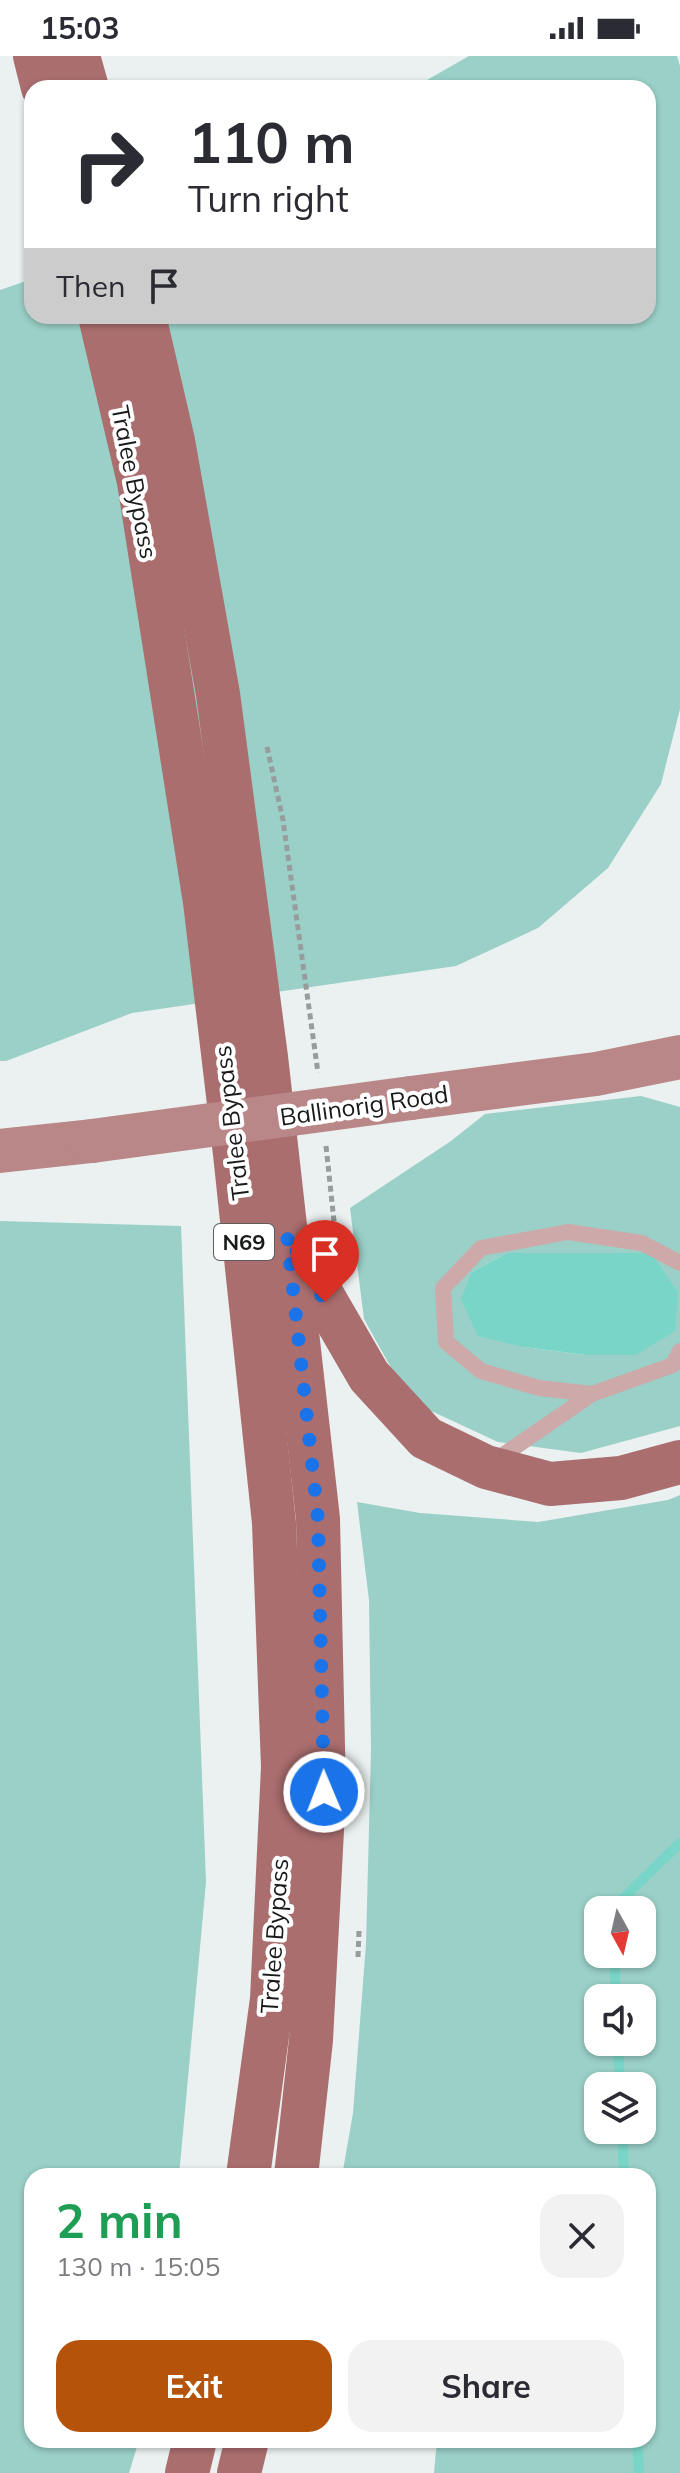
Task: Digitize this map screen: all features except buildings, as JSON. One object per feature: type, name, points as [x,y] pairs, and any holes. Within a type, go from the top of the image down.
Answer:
[{"type":"main road","points":[[35,56],[41,80]]},
{"type":"main road","points":[[78,56],[85,80]]},
{"type":"main road","name":"Tralee Bypass","points":[[102,324],[139,482],[205,902],[274,1523],[283,1767],[272,1999],[249,2168]]},
{"type":"main road","name":"Tralee Bypass","points":[[146,324],[173,441],[218,694],[266,1057],[318,1519],[324,1792],[311,2040],[297,2168]]},
{"type":"main road","points":[[287,1234],[369,1376],[426,1438],[486,1467],[550,1484],[621,1478],[680,1462]]},
{"type":"main road","points":[[187,2473],[193,2448]]},
{"type":"main road","points":[[239,2473],[245,2448]]},
{"type":"street","name":"Ballinorig Road","points":[[0,1151],[596,1074],[680,1057]]},
{"type":"lane","points":[[592,1394],[539,1388],[481,1371],[446,1342],[443,1288],[481,1248],[568,1232],[642,1243],[680,1263]]},
{"type":"lane","points":[[486,1467],[592,1394],[673,1365],[680,1351]]},
{"type":"shaded area","points":[[469,56],[677,56],[680,66],[680,709],[661,784],[608,868],[538,928],[456,966],[132,1013],[0,1061],[0,290],[24,282],[24,324],[656,324],[656,80],[427,80]]},
{"type":"shaded area","points":[[641,1096],[680,1107],[680,1426],[581,1453],[498,1442],[429,1410],[400,1384],[364,1319],[350,1208],[451,1141],[485,1114]],"holes":[[[507,1253],[651,1253],[636,1355],[586,1355],[524,1347],[472,1272]]]},
{"type":"shaded area","points":[[0,1221],[181,1226],[206,1882],[180,2168],[24,2168],[24,2448],[137,2448],[129,2473],[0,2473]]},
{"type":"shaded area","points":[[507,1253],[651,1253],[678,1292],[675,1331],[636,1355],[586,1355],[524,1347],[478,1336],[461,1299],[472,1272]]},
{"type":"shaded area","points":[[680,1495],[680,2473],[434,2473],[436,2448],[656,2448],[656,2168],[343,2168],[353,2113],[366,1944],[371,1750],[369,1600],[357,1502],[420,1513],[538,1522],[668,1500]]},
{"type":"waterway","points":[[625,1896],[680,1843]]},
{"type":"waterway","points":[[615,1968],[615,1984]]},
{"type":"waterway","points":[[619,2056],[619,2072]]},
{"type":"waterway","points":[[623,2144],[624,2168]]},
{"type":"waterway","points":[[637,2448],[639,2473]]},
{"type":"route","points":[[324,1792],[318,1519],[287,1234],[325,1302]]}]
